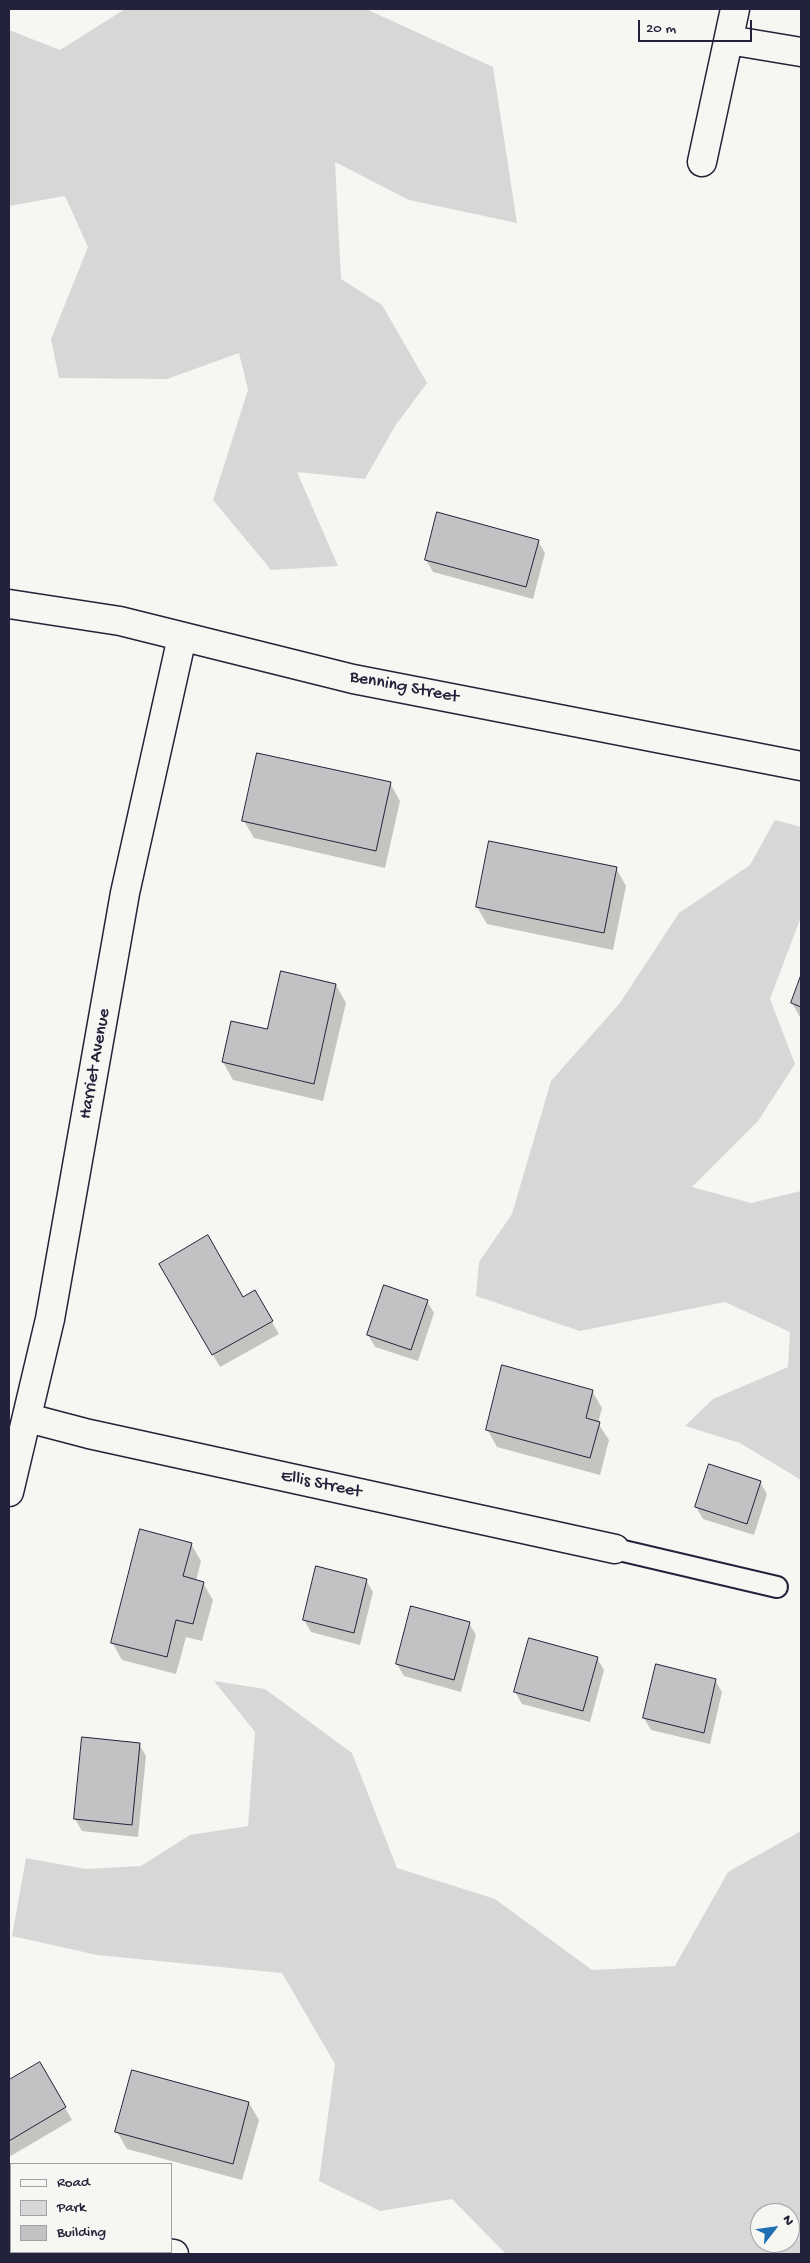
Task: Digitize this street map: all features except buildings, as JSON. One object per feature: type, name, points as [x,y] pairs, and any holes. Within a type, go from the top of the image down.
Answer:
[{"type":"street","points":[[702,162],[735,9]]},
{"type":"street","points":[[729,40],[801,52]]},
{"type":"street","name":"Benning Street","points":[[9,604],[120,621],[353,679],[801,766]]},
{"type":"street","name":"Harriet Avenue","points":[[9,1492],[50,1319],[125,893],[182,637]]},
{"type":"street","name":"Ellis Street","points":[[28,1418],[98,1436],[614,1549]]},
{"type":"lane","points":[[614,1549],[777,1587]]},
{"type":"green space","points":[[125,9],[366,9],[493,67],[517,223],[409,200],[335,162],[341,279],[382,305],[427,383],[395,426],[365,479],[297,472],[338,566],[271,570],[213,500],[248,390],[239,353],[167,379],[59,378],[51,339],[88,247],[65,196],[9,206],[9,30],[60,50]]},
{"type":"green space","points":[[775,820],[801,827],[801,917],[770,999],[795,1064],[758,1121],[692,1187],[751,1203],[801,1191],[801,1480],[740,1443],[685,1426],[713,1399],[788,1367],[790,1332],[725,1302],[580,1331],[476,1296],[479,1262],[512,1214],[551,1081],[620,1003],[679,913],[750,865]]},
{"type":"green space","points":[[214,1681],[265,1689],[352,1753],[397,1868],[495,1899],[592,1970],[675,1966],[728,1872],[801,1831],[801,2254],[506,2254],[452,2199],[380,2211],[319,2181],[335,2064],[282,1973],[97,1955],[12,1936],[26,1858],[86,1869],[141,1866],[190,1835],[248,1826],[255,1732]]}]
